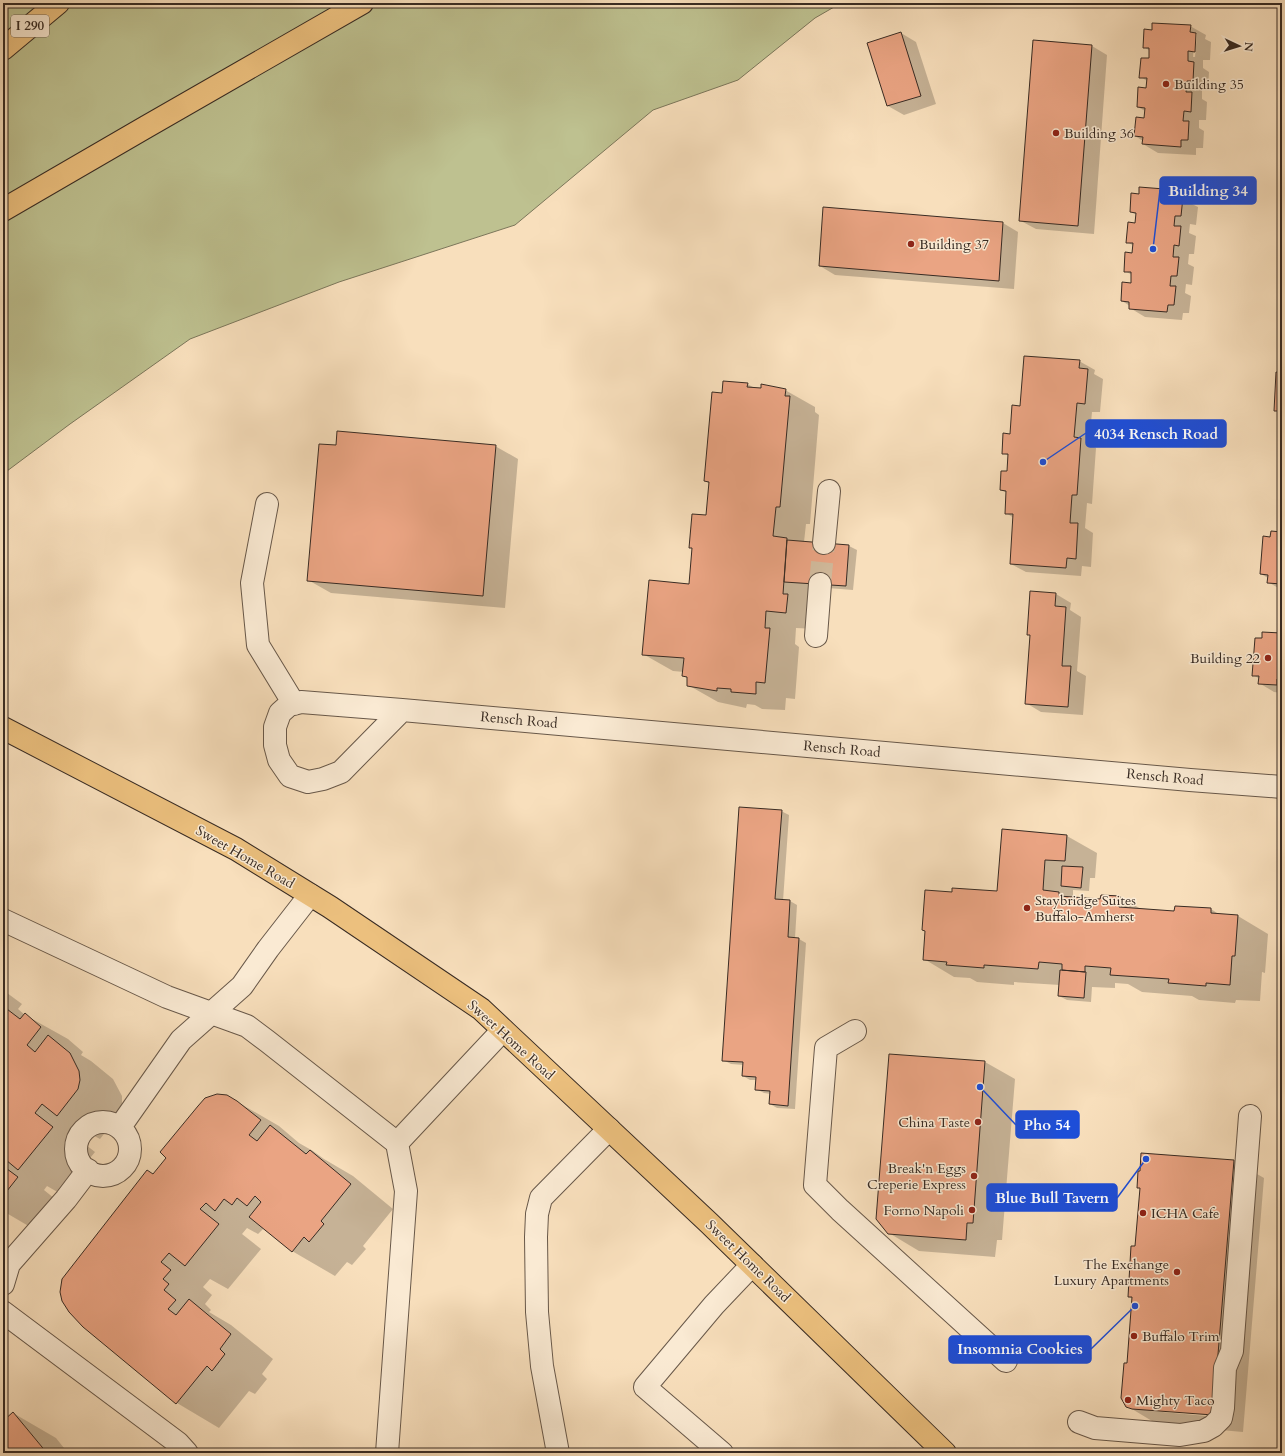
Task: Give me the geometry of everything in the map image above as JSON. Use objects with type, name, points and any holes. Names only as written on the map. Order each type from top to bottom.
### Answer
[{"type":"main road","name":"I 290","points":[[3,49],[58,3]]},
{"type":"main road","points":[[3,210],[139,130],[362,3]]},
{"type":"main road","name":"Sweet Home Road","points":[[3,728],[236,849],[310,895],[481,1009],[752,1265],[936,1450]]},
{"type":"street","points":[[824,543],[829,490]]},
{"type":"street","points":[[267,504],[252,583],[258,646],[294,704],[289,705],[280,713],[275,727],[275,744],[279,760],[290,776],[308,782],[323,779],[341,772],[402,710]]},
{"type":"street","points":[[816,636],[820,584]]},
{"type":"street","name":"Rensch Road","points":[[294,704],[301,702],[402,710],[1282,787]]},
{"type":"street","points":[[120,1127],[181,1040],[242,986],[268,949],[310,895]]},
{"type":"street","points":[[3,920],[167,997],[247,1026],[397,1143],[406,1191],[386,1453]]},
{"type":"street","points":[[397,1143],[503,1030]]},
{"type":"street","points":[[855,1031],[826,1048],[815,1185],[846,1216],[1006,1361]]},
{"type":"street","points":[[1079,1422],[1095,1428],[1180,1435],[1204,1431],[1213,1426],[1220,1418],[1223,1408],[1225,1368],[1232,1351],[1250,1116]]},
{"type":"street","points":[[99,1121],[110,1122],[120,1127],[130,1142],[128,1160],[123,1167],[114,1174],[102,1176],[91,1173],[82,1166],[76,1155],[76,1143],[81,1132],[89,1125],[99,1121]]},
{"type":"street","points":[[558,1453],[542,1366],[537,1312],[537,1214],[541,1198],[609,1129]]},
{"type":"street","points":[[3,1284],[9,1264],[66,1200],[88,1170]]},
{"type":"street","points":[[722,1453],[645,1387],[714,1305],[752,1265]]},
{"type":"street","points":[[3,1312],[178,1443],[187,1453]]},
{"type":"green space","points":[[3,3],[841,3],[815,18],[738,80],[653,110],[515,225],[339,282],[190,339],[70,424],[3,474]]},
{"type":"building","name":"Building 35","points":[[1152,23],[1191,25],[1190,32],[1196,33],[1195,52],[1188,51],[1188,61],[1194,62],[1193,81],[1187,81],[1186,92],[1192,92],[1191,112],[1184,111],[1183,121],[1189,121],[1188,140],[1181,140],[1181,147],[1142,144],[1143,137],[1134,136],[1136,117],[1144,118],[1145,108],[1137,107],[1138,87],[1146,88],[1147,78],[1139,78],[1141,58],[1149,58],[1149,48],[1143,48],[1144,29],[1152,30]]},
{"type":"building","points":[[901,32],[921,96],[887,106],[867,43]]},
{"type":"building","name":"Building 36","points":[[1033,40],[1092,45],[1078,226],[1019,221]]},
{"type":"building","points":[[1139,187],[1177,190],[1177,197],[1183,197],[1181,216],[1175,216],[1174,226],[1181,226],[1179,246],[1174,245],[1173,257],[1179,257],[1177,276],[1171,276],[1170,286],[1176,286],[1174,305],[1168,305],[1167,312],[1129,309],[1129,302],[1121,301],[1122,282],[1131,283],[1131,272],[1124,272],[1125,252],[1132,253],[1133,243],[1126,243],[1128,222],[1135,223],[1136,213],[1130,212],[1131,193],[1139,194]]},
{"type":"building","name":"Building 37","points":[[823,207],[1003,222],[999,281],[819,266]]},
{"type":"building","points":[[1024,356],[1080,360],[1079,368],[1088,369],[1085,404],[1077,403],[1074,437],[1081,438],[1077,495],[1072,495],[1070,523],[1078,523],[1076,559],[1067,558],[1066,568],[1010,564],[1013,514],[1005,514],[1006,491],[1000,490],[1001,471],[1007,471],[1008,454],[1002,454],[1003,433],[1010,434],[1012,405],[1020,406]]},
{"type":"building","points":[[1276,372],[1282,373],[1282,419],[1280,419],[1280,411],[1274,411]]},
{"type":"building","points":[[723,381],[748,383],[747,387],[761,388],[761,384],[786,389],[785,396],[790,396],[780,507],[776,507],[773,536],[787,538],[783,594],[788,594],[786,613],[766,611],[765,628],[770,628],[765,683],[756,682],[756,694],[731,692],[731,689],[717,688],[717,691],[687,686],[687,677],[682,676],[684,658],[642,655],[649,580],[689,584],[692,548],[689,548],[692,514],[706,515],[709,482],[704,481],[712,392],[722,393]]},
{"type":"building","points":[[337,431],[496,445],[483,596],[307,581],[319,444],[336,445]]},
{"type":"building","points":[[1271,531],[1282,532],[1282,584],[1267,583],[1268,575],[1260,574],[1263,536],[1270,537]]},
{"type":"building","points":[[787,540],[849,545],[846,586],[784,582]]},
{"type":"building","points":[[1030,591],[1056,593],[1055,606],[1066,607],[1062,666],[1071,666],[1068,707],[1025,704],[1030,635],[1027,635]]},
{"type":"building","name":"Building 22","points":[[1262,632],[1281,633],[1282,679],[1277,679],[1277,685],[1258,684],[1259,676],[1252,676],[1255,638],[1262,638]]},
{"type":"building","points":[[739,807],[782,810],[775,899],[790,900],[788,937],[799,938],[788,1106],[769,1104],[770,1091],[755,1090],[756,1077],[742,1076],[743,1062],[722,1061]]},
{"type":"building","name":"Staybridge Suites Buffalo-Amherst","points":[[1002,829],[1067,835],[1065,861],[1045,860],[1043,890],[1059,892],[1059,896],[1100,899],[1101,895],[1120,896],[1119,907],[1174,911],[1175,906],[1211,908],[1211,913],[1238,915],[1235,956],[1232,956],[1230,985],[1206,983],[1206,986],[1168,983],[1169,979],[1110,975],[1111,968],[1085,966],[1085,972],[1062,970],[1062,964],[1039,962],[1038,969],[984,965],[984,968],[946,965],[947,962],[923,960],[925,931],[922,930],[925,890],[952,892],[952,888],[997,891]]},
{"type":"building","points":[[1062,866],[1083,867],[1081,888],[1061,886]]},
{"type":"building","points":[[1060,970],[1086,972],[1084,998],[1058,996]]},
{"type":"building","points":[[3,1006],[20,1019],[25,1013],[41,1027],[27,1045],[35,1052],[48,1035],[70,1053],[79,1071],[80,1080],[78,1089],[57,1116],[42,1104],[35,1113],[53,1127],[18,1170],[6,1160],[3,1164]]},
{"type":"building","points":[[889,1054],[985,1061],[973,1223],[967,1223],[966,1240],[888,1234],[876,1219]]},
{"type":"building","points":[[217,1094],[227,1095],[261,1120],[249,1135],[257,1141],[270,1125],[306,1154],[310,1150],[351,1184],[321,1221],[324,1224],[309,1242],[304,1237],[292,1252],[249,1217],[261,1202],[255,1196],[247,1206],[237,1198],[232,1205],[224,1199],[215,1211],[206,1203],[200,1209],[219,1224],[185,1266],[169,1253],[161,1262],[171,1270],[163,1279],[169,1284],[164,1290],[176,1300],[168,1309],[176,1315],[189,1299],[231,1334],[220,1349],[225,1354],[212,1371],[207,1366],[176,1404],[83,1327],[69,1312],[62,1301],[60,1292],[62,1279],[147,1170],[153,1174],[166,1158],[160,1152],[205,1098]]},
{"type":"building","name":"The Exchange Luxury Apartments","points":[[1141,1153],[1234,1160],[1213,1415],[1132,1409],[1126,1407],[1121,1398],[1124,1363],[1127,1363],[1132,1297],[1128,1297],[1131,1246],[1135,1246],[1140,1188],[1137,1188],[1138,1171],[1140,1171]]},
{"type":"building","points":[[3,1166],[18,1177],[3,1196]]},
{"type":"building","points":[[13,1412],[47,1453],[3,1453],[3,1421]]},
{"type":"tunnel","points":[[820,584],[824,543]]},
{"type":"place","name":"Building 35","points":[[1166,84]]},
{"type":"place","name":"Building 36","points":[[1056,133]]},
{"type":"place","name":"Building 37","points":[[911,244]]},
{"type":"place","name":"Building 34","points":[[1153,249]]},
{"type":"place","name":"4034 Rensch Road","points":[[1043,462]]},
{"type":"place","name":"Building 22","points":[[1268,658]]},
{"type":"place","name":"Staybridge Suites Buffalo-Amherst","points":[[1027,908]]},
{"type":"place","name":"Pho 54","points":[[980,1087]]},
{"type":"place","name":"China Taste","points":[[978,1122]]},
{"type":"place","name":"Blue Bull Tavern","points":[[1146,1159]]},
{"type":"place","name":"Break'n Eggs Creperie Express","points":[[974,1176]]},
{"type":"place","name":"Forno Napoli","points":[[972,1210]]},
{"type":"place","name":"ICHA Cafe","points":[[1143,1213]]},
{"type":"place","name":"The Exchange Luxury Apartments","points":[[1177,1272]]},
{"type":"place","name":"Insomnia Cookies","points":[[1135,1306]]},
{"type":"place","name":"Buffalo Trim","points":[[1134,1336]]},
{"type":"place","name":"Mighty Taco","points":[[1128,1400]]}]
